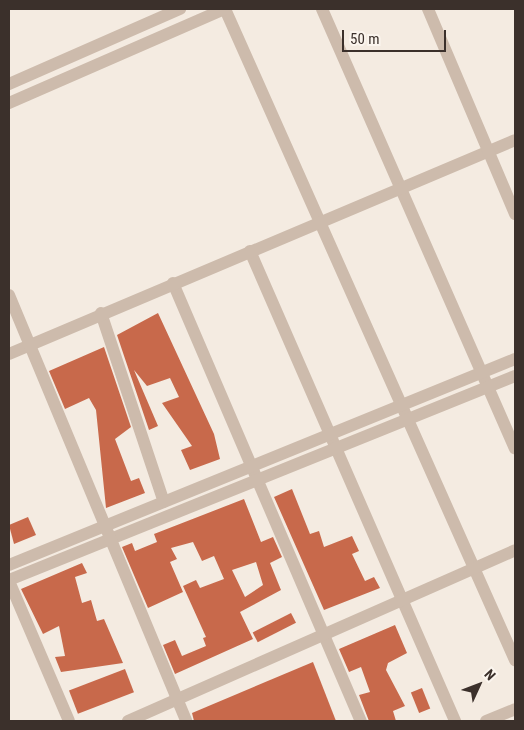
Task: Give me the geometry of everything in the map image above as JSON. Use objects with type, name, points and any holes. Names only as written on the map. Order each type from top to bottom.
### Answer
[{"type":"street","points":[[9,84],[180,9]]},
{"type":"street","points":[[9,103],[224,9],[515,660]]},
{"type":"street","points":[[322,9],[515,449]]},
{"type":"street","points":[[428,9],[515,214]]},
{"type":"street","points":[[9,354],[101,313],[515,140]]},
{"type":"street","points":[[250,251],[455,721]]},
{"type":"street","points":[[173,283],[361,721]]},
{"type":"street","points":[[9,295],[186,721]]},
{"type":"street","points":[[101,313],[164,502]]},
{"type":"street","points":[[9,565],[515,359]]},
{"type":"street","points":[[70,721],[9,580],[515,376]]},
{"type":"street","points":[[128,721],[515,550]]},
{"type":"street","points":[[486,721],[515,709]]},
{"type":"building","points":[[158,313],[214,434],[220,459],[190,470],[181,450],[192,446],[162,403],[179,397],[170,378],[147,386],[134,370],[158,426],[149,430],[117,335]]},
{"type":"building","points":[[104,347],[131,427],[115,439],[131,481],[139,478],[145,493],[106,508],[96,410],[89,398],[65,409],[49,371]]},
{"type":"building","points":[[292,489],[310,534],[319,531],[324,547],[352,536],[359,551],[352,554],[365,581],[374,577],[380,588],[324,610],[274,497]]},
{"type":"building","points":[[244,499],[261,542],[273,537],[282,557],[270,563],[281,590],[240,612],[253,639],[175,674],[163,645],[175,640],[182,656],[206,646],[203,638],[206,637],[183,586],[196,580],[200,588],[224,579],[214,556],[202,561],[193,542],[171,548],[177,559],[170,562],[183,592],[148,608],[122,547],[132,543],[135,551],[157,542],[154,534]],"holes":[[[256,562],[263,585],[245,597],[232,570]]]},
{"type":"building","points":[[28,517],[36,535],[14,544],[9,525]]},
{"type":"building","points":[[82,563],[87,573],[75,577],[82,603],[91,600],[97,621],[104,619],[123,663],[61,672],[55,657],[65,656],[59,626],[43,634],[21,589]]},
{"type":"building","points":[[291,613],[296,623],[258,642],[253,633]]},
{"type":"building","points":[[395,625],[407,653],[388,663],[386,670],[405,706],[393,711],[396,721],[369,721],[359,695],[370,692],[361,667],[349,672],[339,649]]},
{"type":"building","points":[[313,662],[336,721],[194,721],[192,713]]},
{"type":"building","points":[[125,669],[134,692],[78,714],[69,691]]},
{"type":"building","points":[[422,688],[430,708],[419,713],[411,692]]}]
